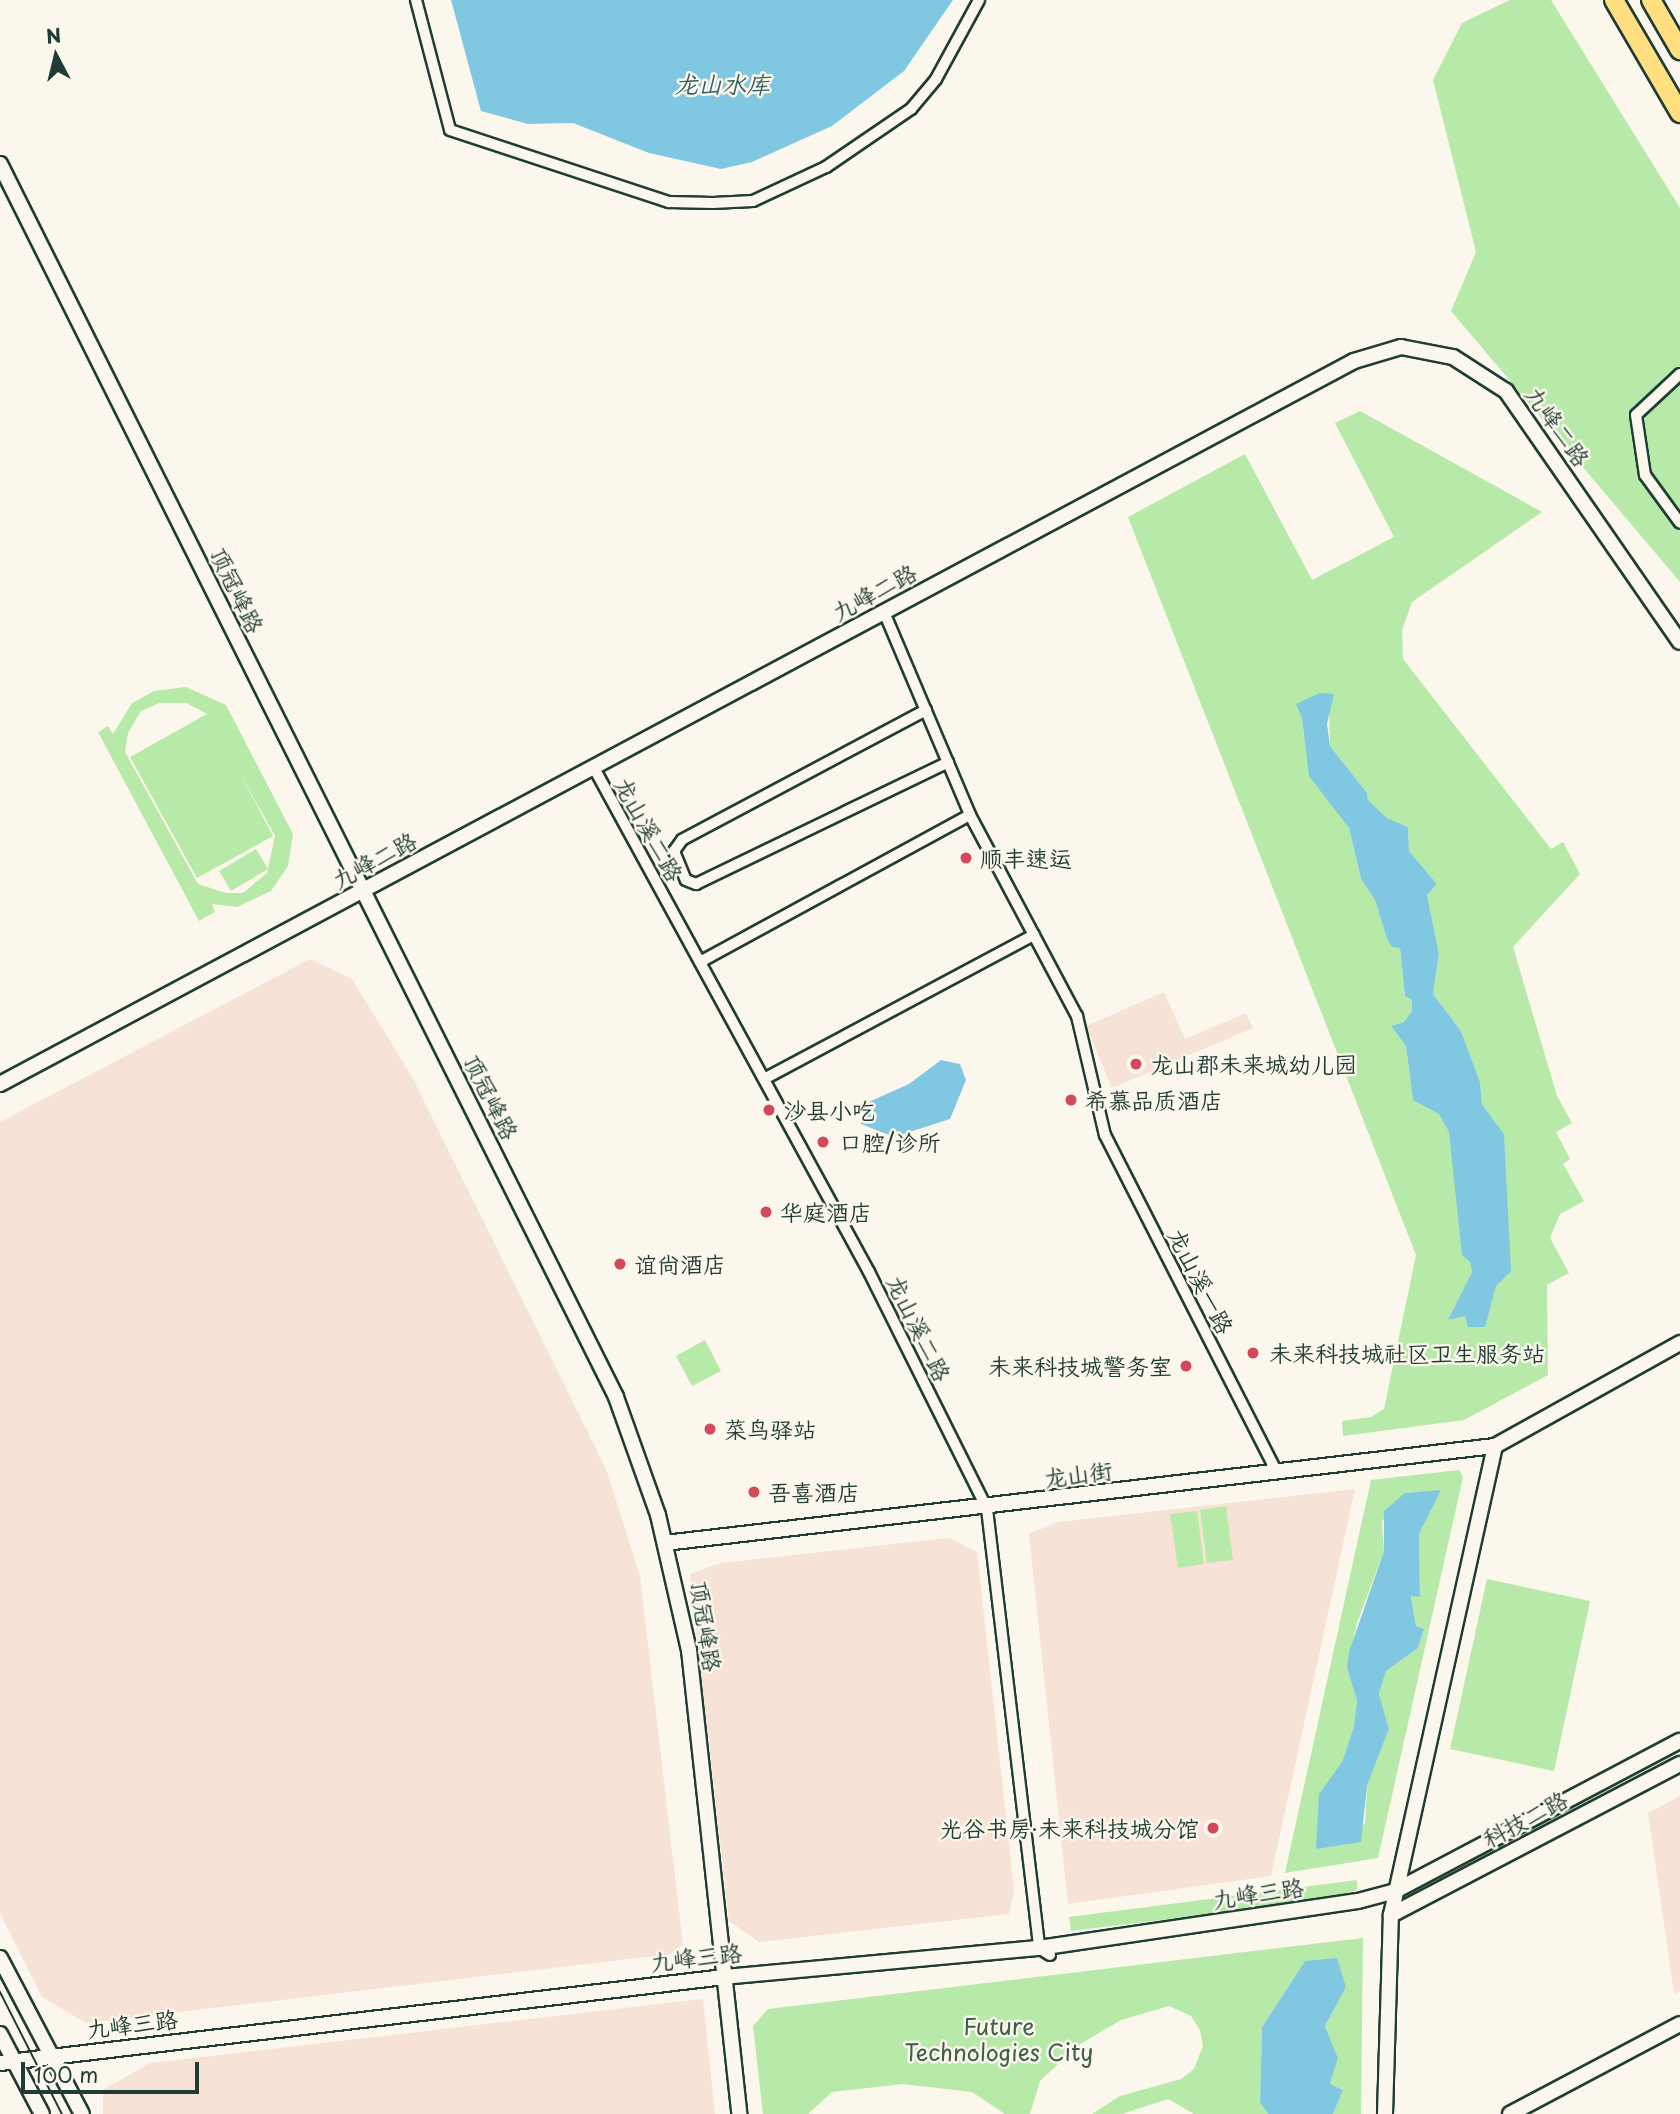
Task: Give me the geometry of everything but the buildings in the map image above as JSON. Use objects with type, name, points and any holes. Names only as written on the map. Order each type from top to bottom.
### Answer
[{"type":"highway","points":[[1614,0],[1680,113]]},
{"type":"highway","points":[[1651,0],[1680,50]]},
{"type":"street","points":[[416,0],[450,130],[669,202],[713,203],[753,201],[827,167],[911,110],[936,79],[979,0]]},
{"type":"street","name":"顶冠峰路","points":[[0,164],[616,1397],[665,1542],[689,1650],[739,2114]]},
{"type":"street","name":"九峰二路","points":[[0,1084],[1354,361],[1401,347],[1454,357],[1506,391],[1680,642]]},
{"type":"street","points":[[1680,374],[1636,415],[1645,475],[1680,523]]},
{"type":"street","name":"龙山溪一路","points":[[884,612],[970,815],[1077,1016],[1105,1135],[1277,1472]]},
{"type":"street","points":[[926,710],[682,839],[674,851],[687,880],[696,884],[948,762]]},
{"type":"street","name":"龙山溪二路","points":[[594,768],[869,1272],[987,1509],[1044,1951]]},
{"type":"street","points":[[700,961],[970,815]]},
{"type":"street","points":[[764,1079],[1034,935]]},
{"type":"street","points":[[1385,2114],[1391,1914],[1495,1446],[1680,1343]]},
{"type":"street","name":"龙山街","points":[[665,1542],[987,1509],[1495,1446]]},
{"type":"street","name":"科技二路","points":[[1395,1891],[1680,1741]]},
{"type":"street","name":"科技二路","points":[[1391,1914],[1680,1764]]},
{"type":"street","name":"九峰三路","points":[[7,2062],[724,1977],[1044,1951],[1395,1891]]},
{"type":"street","points":[[0,1958],[82,2114]]},
{"type":"street","points":[[1510,2114],[1680,2024]]},
{"type":"street","points":[[0,2034],[7,2062],[42,2114]]},
{"type":"shaded area","points":[[310,959],[352,979],[412,1077],[606,1469],[640,1576],[683,1945],[671,1954],[86,2023],[42,1997],[0,1913],[0,1122]]},
{"type":"shaded area","name":"龙山郡未来城幼儿园","points":[[1164,992],[1185,1039],[1246,1013],[1253,1028],[1112,1088],[1086,1026]]},
{"type":"shaded area","points":[[1355,1489],[1271,1876],[1068,1904],[1029,1534],[1058,1522]]},
{"type":"shaded area","points":[[949,1538],[977,1552],[1014,1890],[1009,1914],[759,1942],[729,1921],[690,1574],[720,1563]]},
{"type":"shaded area","points":[[1680,1796],[1680,1991],[1674,1994],[1648,1813]]},
{"type":"shaded area","points":[[703,1999],[715,2114],[103,2114],[103,2090],[150,2063]]},
{"type":"green space","points":[[1510,0],[1551,0],[1680,208],[1680,582],[1451,311],[1476,252],[1433,80],[1462,23]]},
{"type":"green space","points":[[1360,411],[1542,512],[1412,602],[1402,630],[1403,659],[1551,849],[1563,842],[1580,874],[1513,947],[1557,1096],[1572,1123],[1556,1132],[1570,1159],[1563,1164],[1584,1201],[1560,1214],[1550,1238],[1569,1273],[1547,1285],[1548,1375],[1464,1420],[1343,1436],[1342,1421],[1371,1417],[1384,1409],[1416,1255],[1128,517],[1245,454],[1312,580],[1394,537],[1335,423]],"holes":[[[1329,710],[1330,746],[1367,793],[1368,800],[1387,818],[1408,827],[1409,851],[1437,884],[1427,895],[1439,954],[1433,994],[1461,1031],[1480,1082],[1482,1104],[1504,1134],[1465,1315],[1449,1320],[1472,1272],[1449,1132],[1440,1114],[1413,1099],[1406,1046],[1391,1026],[1404,1022],[1412,1011],[1412,1000],[1405,996],[1400,947],[1387,939],[1375,900],[1361,879],[1349,828],[1334,806],[1304,736],[1302,718]]]},
{"type":"green space","points":[[186,687],[226,705],[293,834],[288,866],[271,891],[237,907],[212,904],[215,912],[199,921],[98,732],[108,726],[113,734],[132,703],[154,691]],"holes":[[[159,703],[186,703],[207,714],[130,757],[197,878],[273,836],[239,772],[275,836],[267,873],[243,893],[226,893],[198,884],[125,752],[128,733],[141,711]]]},
{"type":"green space","points":[[256,849],[268,869],[231,891],[219,871]]},
{"type":"green space","points":[[705,1340],[721,1371],[692,1386],[676,1356]]},
{"type":"green space","points":[[1459,1470],[1463,1477],[1378,1858],[1285,1873],[1371,1480]],"holes":[[[1440,1491],[1419,1534],[1420,1597],[1411,1595],[1416,1626],[1424,1629],[1418,1648],[1386,1671],[1379,1694],[1389,1729],[1367,1786],[1365,1824],[1317,1849],[1320,1794],[1342,1762],[1354,1726],[1357,1701],[1347,1668],[1357,1623],[1384,1551],[1382,1521],[1405,1493]]]},
{"type":"green space","points":[[1226,1506],[1233,1560],[1207,1563],[1200,1510]]},
{"type":"green space","points":[[1197,1511],[1204,1564],[1178,1568],[1170,1514]]},
{"type":"green space","points":[[1487,1579],[1590,1601],[1554,1771],[1450,1749]]},
{"type":"green space","points":[[1357,1880],[1357,1890],[1317,1901],[1071,1931],[1069,1917]]},
{"type":"green space","name":"Future Technologies City","points":[[1363,1938],[1361,2114],[1333,2114],[1343,2090],[1330,2084],[1338,2058],[1325,2026],[1346,1987],[1305,1961],[1262,2027],[1260,2101],[1268,2114],[1194,2114],[1168,2099],[1122,2114],[1092,2114],[1120,2096],[1181,2079],[1194,2069],[1203,2046],[1200,2030],[1191,2016],[1169,2006],[1121,2020],[1077,2046],[1040,2081],[1030,2114],[1005,2114],[972,2092],[903,2084],[832,2092],[808,2114],[763,2114],[753,2026],[768,2009]]},
{"type":"water","name":"龙山水库","points":[[451,0],[953,0],[904,71],[832,126],[752,162],[721,169],[649,153],[573,123],[528,124],[481,111]]},
{"type":"water","points":[[1320,693],[1334,694],[1327,724],[1330,746],[1367,793],[1368,800],[1387,818],[1408,827],[1409,851],[1437,884],[1427,895],[1439,954],[1433,994],[1461,1031],[1480,1082],[1482,1104],[1504,1134],[1511,1271],[1496,1286],[1485,1327],[1468,1327],[1465,1316],[1448,1320],[1472,1272],[1470,1262],[1462,1255],[1449,1132],[1439,1114],[1413,1100],[1406,1046],[1391,1026],[1404,1022],[1412,1011],[1412,1000],[1405,996],[1400,948],[1392,947],[1387,939],[1375,900],[1361,879],[1349,828],[1309,776],[1302,718],[1296,704]]},
{"type":"water","points":[[941,1060],[960,1064],[966,1080],[950,1119],[894,1137],[861,1124],[862,1105],[909,1084]]},
{"type":"water","points":[[1441,1490],[1419,1534],[1420,1597],[1411,1596],[1416,1626],[1424,1629],[1418,1648],[1386,1671],[1379,1694],[1389,1729],[1367,1786],[1361,1842],[1316,1849],[1319,1794],[1342,1762],[1354,1726],[1357,1701],[1347,1668],[1349,1652],[1384,1551],[1384,1511],[1405,1493]]},
{"type":"water","points":[[1337,1958],[1346,1987],[1325,2026],[1338,2058],[1330,2084],[1343,2090],[1333,2114],[1268,2114],[1260,2102],[1262,2027],[1305,1961]]},
{"type":"tram line","points":[[0,1992],[62,2114]]},
{"type":"place","name":"顺丰速运","points":[[966,858]]},
{"type":"place","name":"龙山郡未来城幼儿园","points":[[1136,1064]]},
{"type":"place","name":"希慕品质酒店","points":[[1071,1100]]},
{"type":"place","name":"沙县小吃","points":[[769,1110]]},
{"type":"place","name":"口腔/诊所","points":[[823,1142]]},
{"type":"place","name":"华庭酒店","points":[[766,1212]]},
{"type":"place","name":"谊尚酒店","points":[[620,1264]]},
{"type":"place","name":"未来科技城社区卫生服务站","points":[[1253,1353]]},
{"type":"place","name":"未来科技城警务室","points":[[1186,1366]]},
{"type":"place","name":"菜鸟驿站","points":[[710,1429]]},
{"type":"place","name":"吾喜酒店","points":[[754,1492]]},
{"type":"place","name":"光谷书房·未来科技城分馆","points":[[1213,1828]]}]
